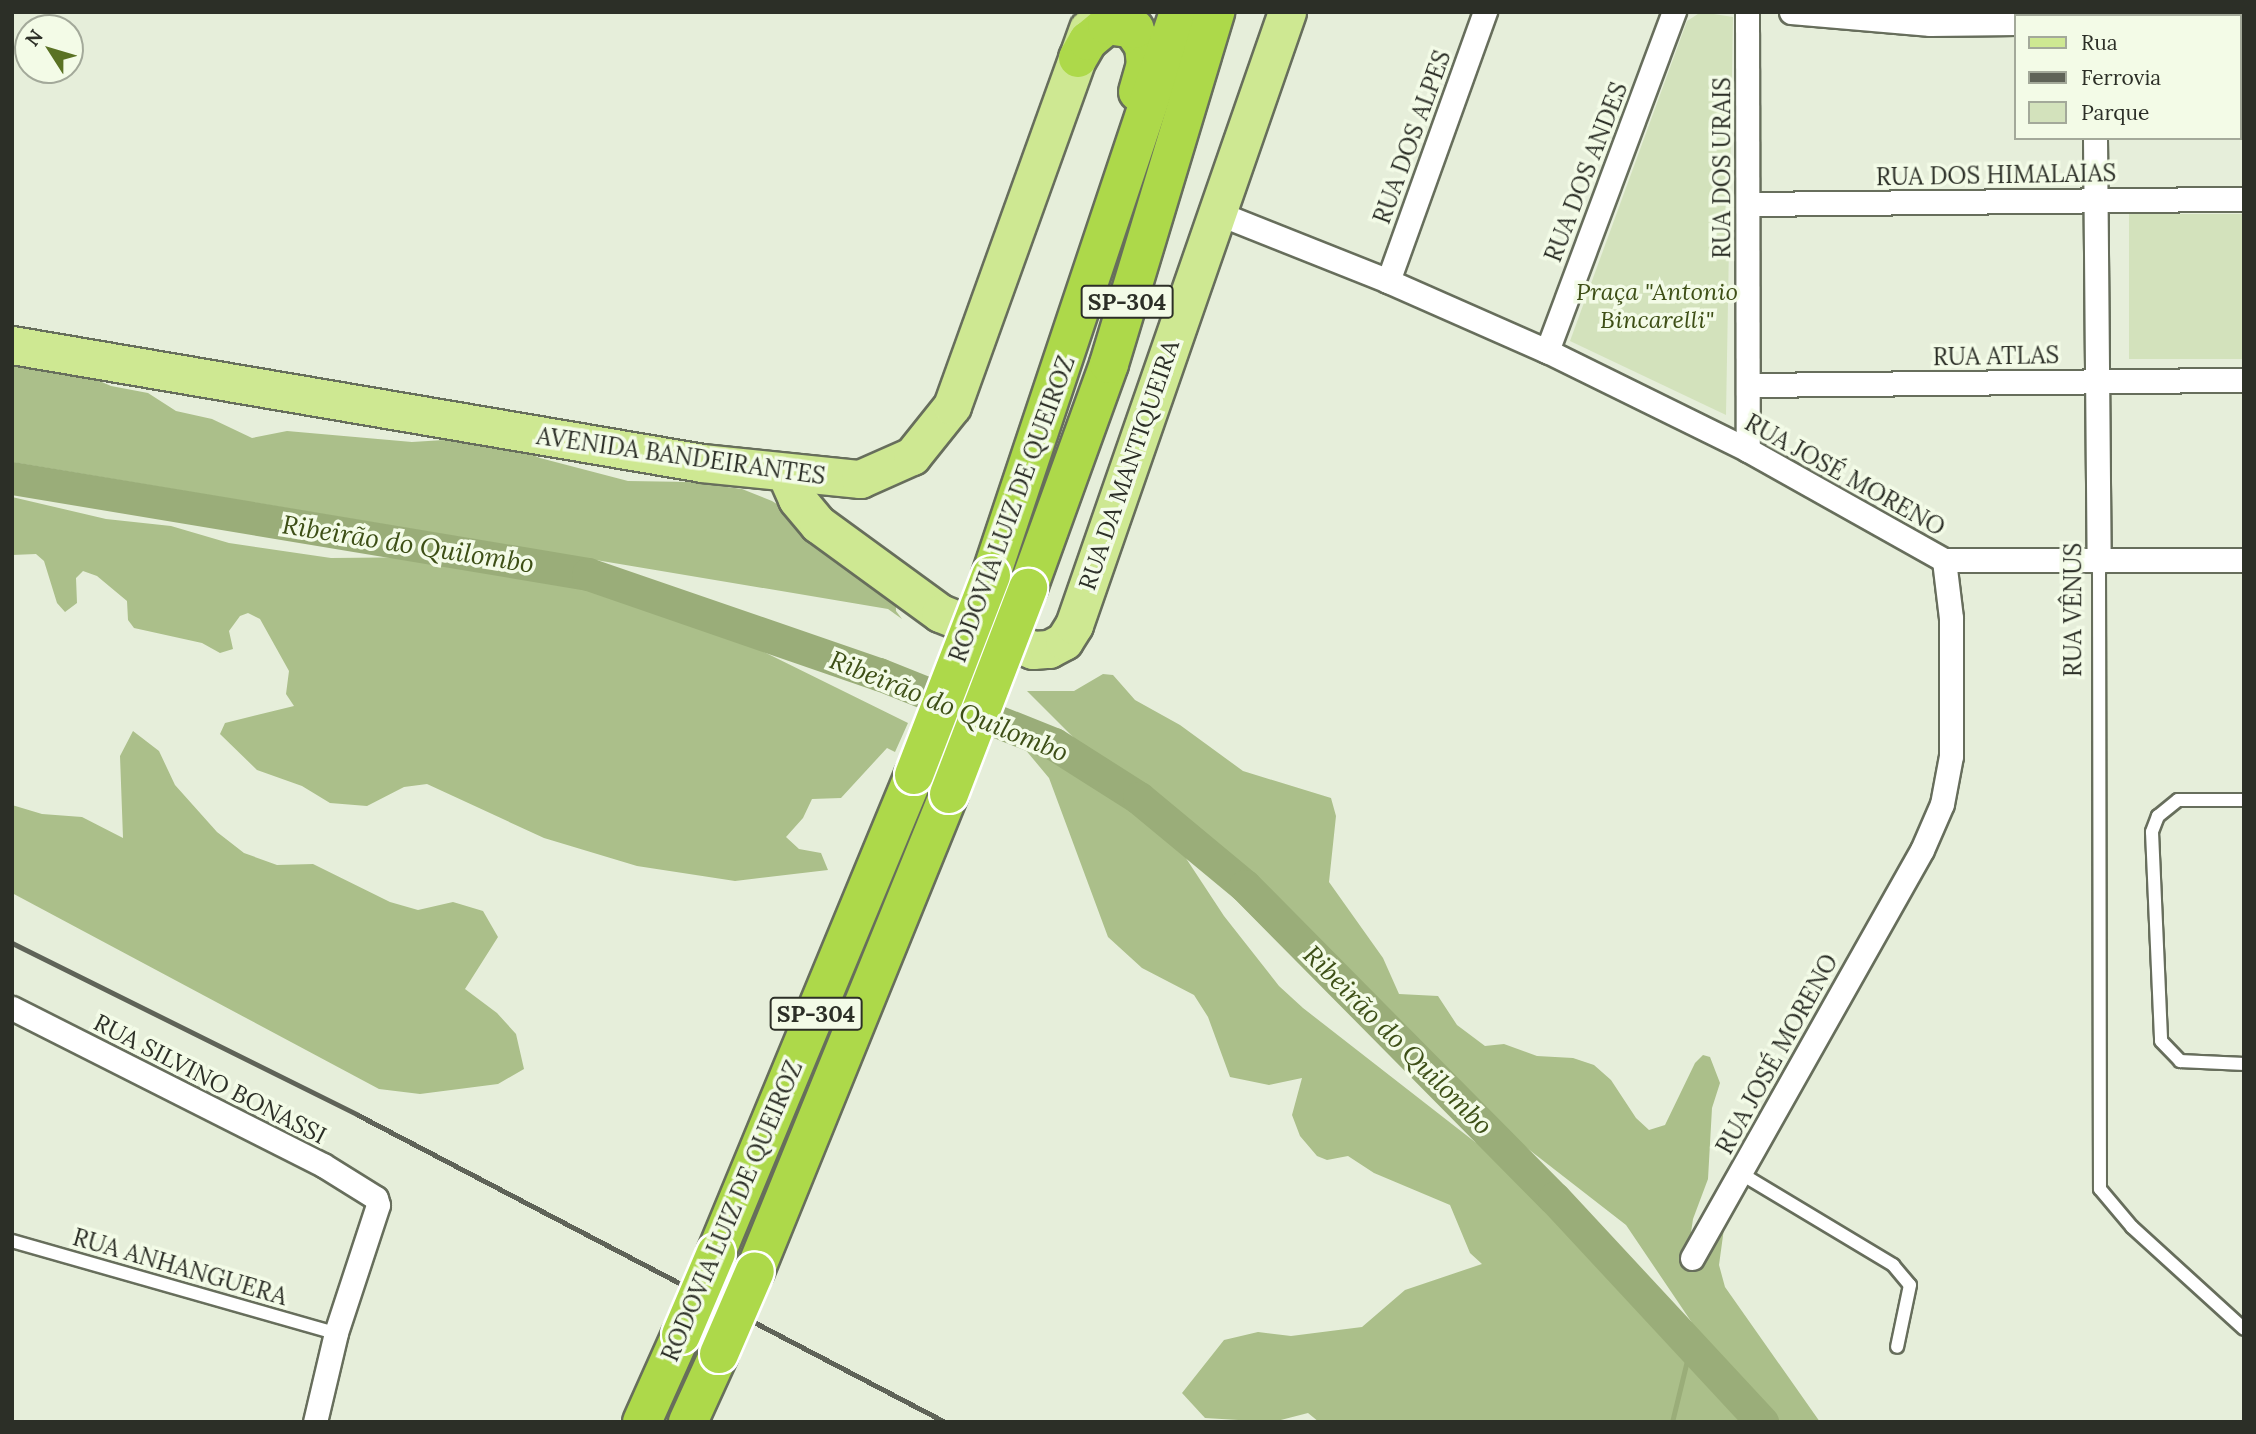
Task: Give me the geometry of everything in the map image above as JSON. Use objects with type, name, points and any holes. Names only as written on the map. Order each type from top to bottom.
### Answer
[{"type":"highway","name":"RODOVIA LUIZ DE QUEIROZ","points":[[642,1422],[716,1253],[914,775],[991,575],[1060,376],[1179,12]]},
{"type":"highway","name":"RODOVIA LUIZ DE QUEIROZ","points":[[688,1422],[755,1271],[949,794],[1028,588],[1109,364],[1215,12]]},
{"type":"highway","points":[[1060,376],[1089,253],[1146,64],[1128,20],[1107,25],[1088,41],[1078,58]]},
{"type":"main road","name":"AVENIDA BANDEIRANTES","points":[[12,345],[702,463],[860,480],[912,456],[952,406],[1093,12]]},
{"type":"main road","name":"RUA DA MANTIQUEIRA","points":[[794,475],[805,510],[940,613],[1033,650],[1049,649],[1065,641],[1074,625],[1215,212],[1287,12]]},
{"type":"main road","points":[[702,463],[830,540],[846,542],[834,507],[844,479]]},
{"type":"street","name":"RUA DOS ALPES","points":[[1388,281],[1485,12]]},
{"type":"street","name":"RUA DOS ANDES","points":[[1547,351],[1674,12]]},
{"type":"street","name":"RUA DOS URAIS","points":[[1747,12],[1750,385],[1748,450]]},
{"type":"street","points":[[1791,12],[1930,24],[2014,23]]},
{"type":"street","name":"RUA VÊNUS","points":[[2095,140],[2099,562]]},
{"type":"street","name":"RUA DOS HIMALAIAS","points":[[1748,204],[2244,199]]},
{"type":"street","name":"RUA JOSÉ MORENO","points":[[1215,212],[1388,281],[1547,351],[1748,450],[1944,560],[1951,618],[1951,756],[1942,804],[1922,850],[1692,1258]]},
{"type":"street","name":"RUA ATLAS","points":[[1750,385],[2244,380]]},
{"type":"street","points":[[1944,560],[2244,560]]},
{"type":"street","name":"RUA SILVINO BONASSI","points":[[14,1016],[323,1165],[373,1196],[378,1205],[336,1333]]},
{"type":"street","points":[[315,1422],[336,1333]]},
{"type":"lane","name":"RUA VÊNUS","points":[[2099,562],[2103,1080],[2096,1163],[2100,1189],[2132,1227],[2244,1329]]},
{"type":"lane","points":[[2244,800],[2178,800],[2158,816],[2152,832],[2161,1041],[2180,1061],[2244,1064]]},
{"type":"lane","points":[[1740,1173],[1893,1265],[1910,1285],[1909,1306],[1897,1348]]},
{"type":"lane","name":"RUA ANHANGUERA","points":[[12,1241],[336,1333]]},
{"type":"green space","name":"Praça \"Antonio Bincarelli\"","points":[[1701,12],[1733,17],[1726,415],[1570,341],[1687,21]]},
{"type":"green space","points":[[2129,214],[2244,214],[2244,359],[2129,359]]},
{"type":"green space","points":[[54,361],[111,386],[148,393],[176,411],[212,419],[252,438],[287,431],[412,442],[492,437],[540,458],[628,481],[691,482],[742,489],[772,501],[837,542],[887,550],[895,555],[896,611],[902,619],[888,609],[12,462],[12,363]]},
{"type":"green space","points":[[12,497],[106,519],[171,526],[229,543],[331,558],[438,557],[645,583],[679,595],[752,646],[908,723],[895,752],[887,748],[841,798],[812,799],[803,818],[786,837],[799,849],[821,853],[828,870],[735,881],[637,866],[544,838],[427,784],[404,787],[367,806],[330,803],[302,786],[257,770],[220,734],[225,723],[294,706],[286,694],[289,671],[260,619],[248,613],[240,616],[229,631],[233,649],[220,653],[202,643],[134,628],[128,620],[127,601],[97,576],[83,571],[76,578],[77,603],[65,612],[57,603],[44,561],[36,554],[12,555]]},
{"type":"green space","points":[[1103,674],[1113,675],[1135,700],[1180,725],[1243,771],[1331,798],[1336,816],[1329,882],[1383,958],[1399,994],[1438,996],[1457,1025],[1485,1046],[1504,1044],[1537,1056],[1573,1058],[1594,1065],[1611,1080],[1636,1118],[1649,1130],[1665,1125],[1695,1063],[1703,1055],[1710,1057],[1720,1083],[1712,1108],[1708,1179],[1693,1219],[1689,1246],[1725,1221],[1719,1265],[1725,1287],[1820,1422],[1772,1422],[1728,1376],[1626,1225],[1334,998],[1027,691],[1074,691]]},
{"type":"green space","points":[[133,731],[159,751],[175,785],[217,832],[244,853],[277,865],[313,864],[390,902],[418,910],[453,902],[483,911],[498,937],[465,989],[497,1013],[516,1034],[524,1069],[498,1084],[420,1094],[379,1089],[12,893],[12,805],[42,814],[82,817],[123,838],[120,756]]},
{"type":"green space","points":[[1018,733],[1076,760],[1172,837],[1224,916],[1279,986],[1303,1008],[1475,1142],[1554,1192],[1751,1422],[1319,1422],[1308,1413],[1273,1422],[1205,1418],[1182,1393],[1224,1340],[1258,1332],[1291,1336],[1362,1327],[1405,1290],[1482,1264],[1470,1253],[1450,1205],[1374,1173],[1348,1156],[1327,1160],[1317,1156],[1300,1136],[1292,1115],[1302,1078],[1269,1085],[1230,1077],[1208,1017],[1194,995],[1142,968],[1108,937],[1049,778],[1019,742]]},
{"type":"waterway","name":"Ribeirão do Quilombo","points":[[12,478],[588,574],[879,674],[1054,744],[1139,798],[1245,886],[1554,1198],[1762,1422]]},
{"type":"waterway","points":[[1672,1422],[1691,1344]]},
{"type":"railway","points":[[12,943],[358,1115],[945,1422]]}]
